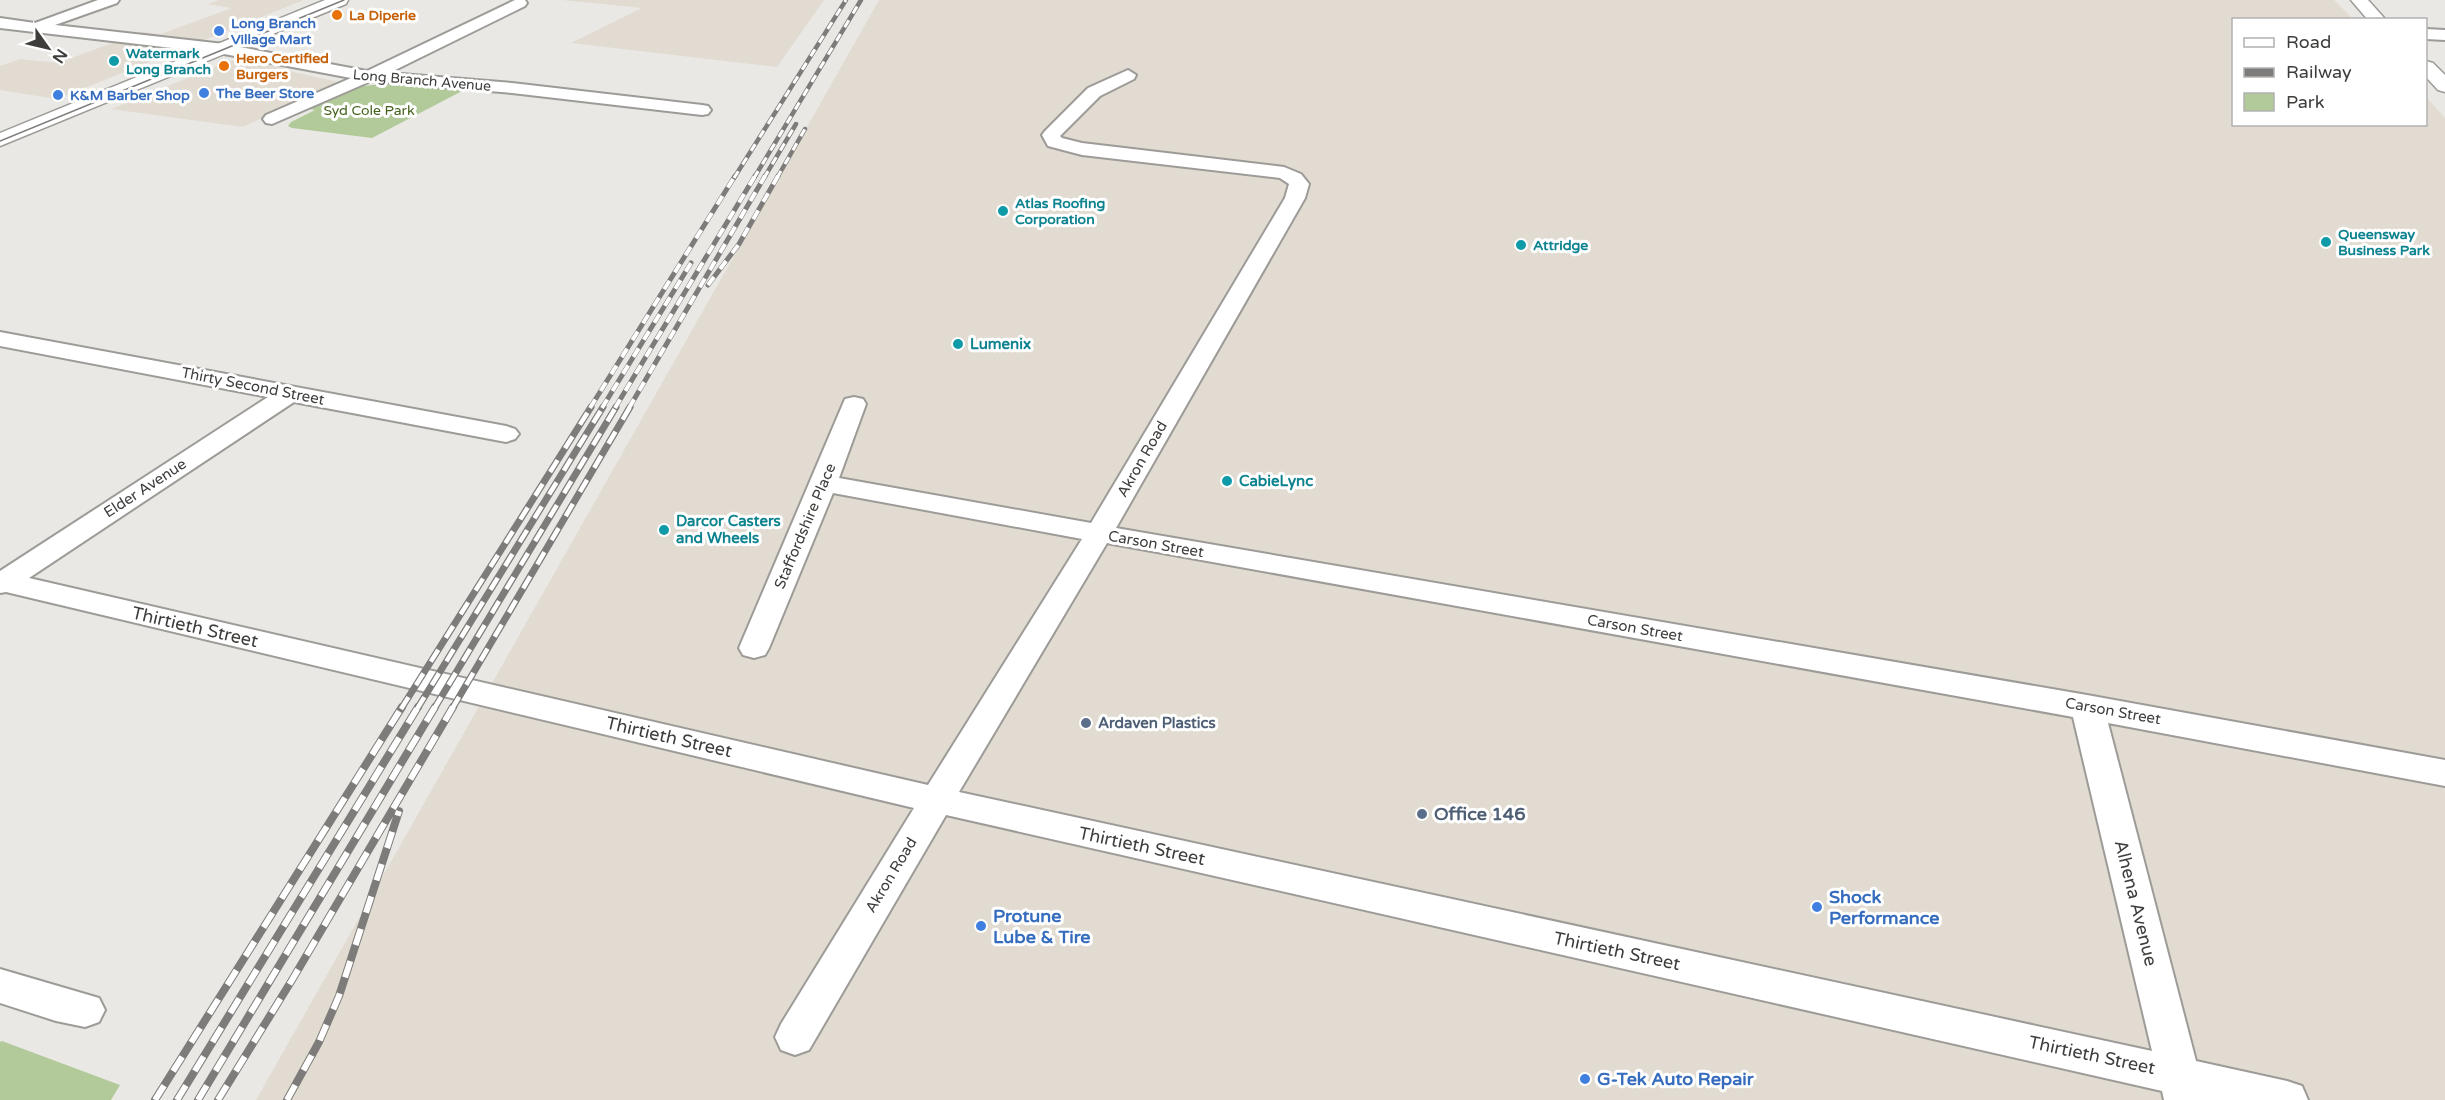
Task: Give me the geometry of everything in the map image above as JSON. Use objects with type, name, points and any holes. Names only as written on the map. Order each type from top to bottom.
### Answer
[{"type":"main road","points":[[0,140],[93,101],[132,92],[218,57],[222,49],[340,0]]},
{"type":"main road","points":[[2359,0],[2376,18]]},
{"type":"main road","points":[[2427,68],[2445,86]]},
{"type":"street","points":[[0,39],[112,0]]},
{"type":"street","points":[[272,119],[369,76],[520,3]]},
{"type":"street","name":"Long Branch Avenue","points":[[0,22],[222,49],[369,76],[512,88],[702,110]]},
{"type":"street","points":[[2427,34],[2445,35]]},
{"type":"street","name":"Akron Road","points":[[795,1036],[935,800],[1098,534],[1221,320],[1295,198],[1299,184],[1294,178],[1284,173],[1082,149],[1054,142],[1051,135],[1094,92],[1128,75]]},
{"type":"street","name":"Thirty Second Street","points":[[0,339],[506,434]]},
{"type":"street","name":"Elder Avenue","points":[[1,582],[290,393]]},
{"type":"street","name":"Staffordshire Place","points":[[754,648],[824,483],[854,404]]},
{"type":"street","name":"Carson Street","points":[[824,483],[1098,534],[2087,706],[2445,773]]},
{"type":"street","name":"Thirtieth Street","points":[[1,582],[2182,1087],[2287,1100]]},
{"type":"street","name":"Alhena Avenue","points":[[2087,706],[2182,1087]]},
{"type":"street","points":[[0,986],[56,1004],[85,1010]]},
{"type":"shaded area","points":[[219,0],[304,0],[57,99],[0,90],[0,66],[20,59],[58,63],[142,32],[161,34],[232,8],[208,4]]},
{"type":"shaded area","points":[[562,0],[824,0],[777,67],[571,43],[642,8]]},
{"type":"shaded area","points":[[879,0],[2334,0],[2352,18],[2232,18],[2232,126],[2427,126],[2427,98],[2445,118],[2445,1100],[256,1100]]},
{"type":"shaded area","points":[[239,59],[274,65],[293,72],[338,82],[243,127],[111,109],[225,63]]},
{"type":"green space","name":"Syd Cole Park","points":[[380,84],[464,90],[372,138],[288,126],[291,122],[315,110],[310,109],[357,87]]},
{"type":"green space","points":[[0,1042],[120,1085],[111,1100],[0,1100]]},
{"type":"tram line","points":[[0,141],[344,0]]},
{"type":"railway","points":[[734,178],[846,0]]},
{"type":"railway","points":[[754,178],[861,0]]},
{"type":"railway","points":[[764,178],[796,124]]},
{"type":"railway","points":[[777,178],[805,129]]},
{"type":"railway","points":[[590,408],[735,176]]},
{"type":"railway","points":[[615,408],[755,176]]},
{"type":"railway","points":[[629,408],[765,176]]},
{"type":"railway","points":[[708,285],[739,244],[778,176]]},
{"type":"railway","points":[[602,408],[691,263]]},
{"type":"railway","points":[[401,709],[591,407]]},
{"type":"railway","points":[[417,709],[603,407]]},
{"type":"railway","points":[[434,709],[616,407]]},
{"type":"railway","points":[[452,709],[630,407]]},
{"type":"railway","points":[[155,1100],[402,707]]},
{"type":"railway","points":[[177,1100],[418,707]]},
{"type":"railway","points":[[198,1100],[435,707]]},
{"type":"railway","points":[[218,1100],[292,980],[453,707]]},
{"type":"railway","points":[[287,1100],[319,1042],[339,996],[399,811]]},
{"type":"place","name":"La Diperie","points":[[337,15]]},
{"type":"place","name":"Long Branch Village Mart","points":[[219,31]]},
{"type":"place","name":"Watermark Long Branch","points":[[114,61]]},
{"type":"place","name":"Hero Certified Burgers","points":[[224,66]]},
{"type":"place","name":"The Beer Store","points":[[204,93]]},
{"type":"place","name":"K&M Barber Shop","points":[[58,95]]},
{"type":"place","name":"Atlas Roofing Corporation","points":[[1003,211]]},
{"type":"place","name":"Queensway Business Park","points":[[2326,242]]},
{"type":"place","name":"Attridge","points":[[1521,245]]},
{"type":"place","name":"Lumenix","points":[[958,344]]},
{"type":"place","name":"CabieLync","points":[[1227,481]]},
{"type":"place","name":"Darcor Casters and Wheels","points":[[664,530]]},
{"type":"place","name":"Ardaven Plastics","points":[[1086,723]]},
{"type":"place","name":"Office 146","points":[[1422,814]]},
{"type":"place","name":"Shock Performance","points":[[1817,907]]},
{"type":"place","name":"Protune Lube & Tire","points":[[981,926]]},
{"type":"place","name":"G-Tek Auto Repair","points":[[1585,1079]]}]
